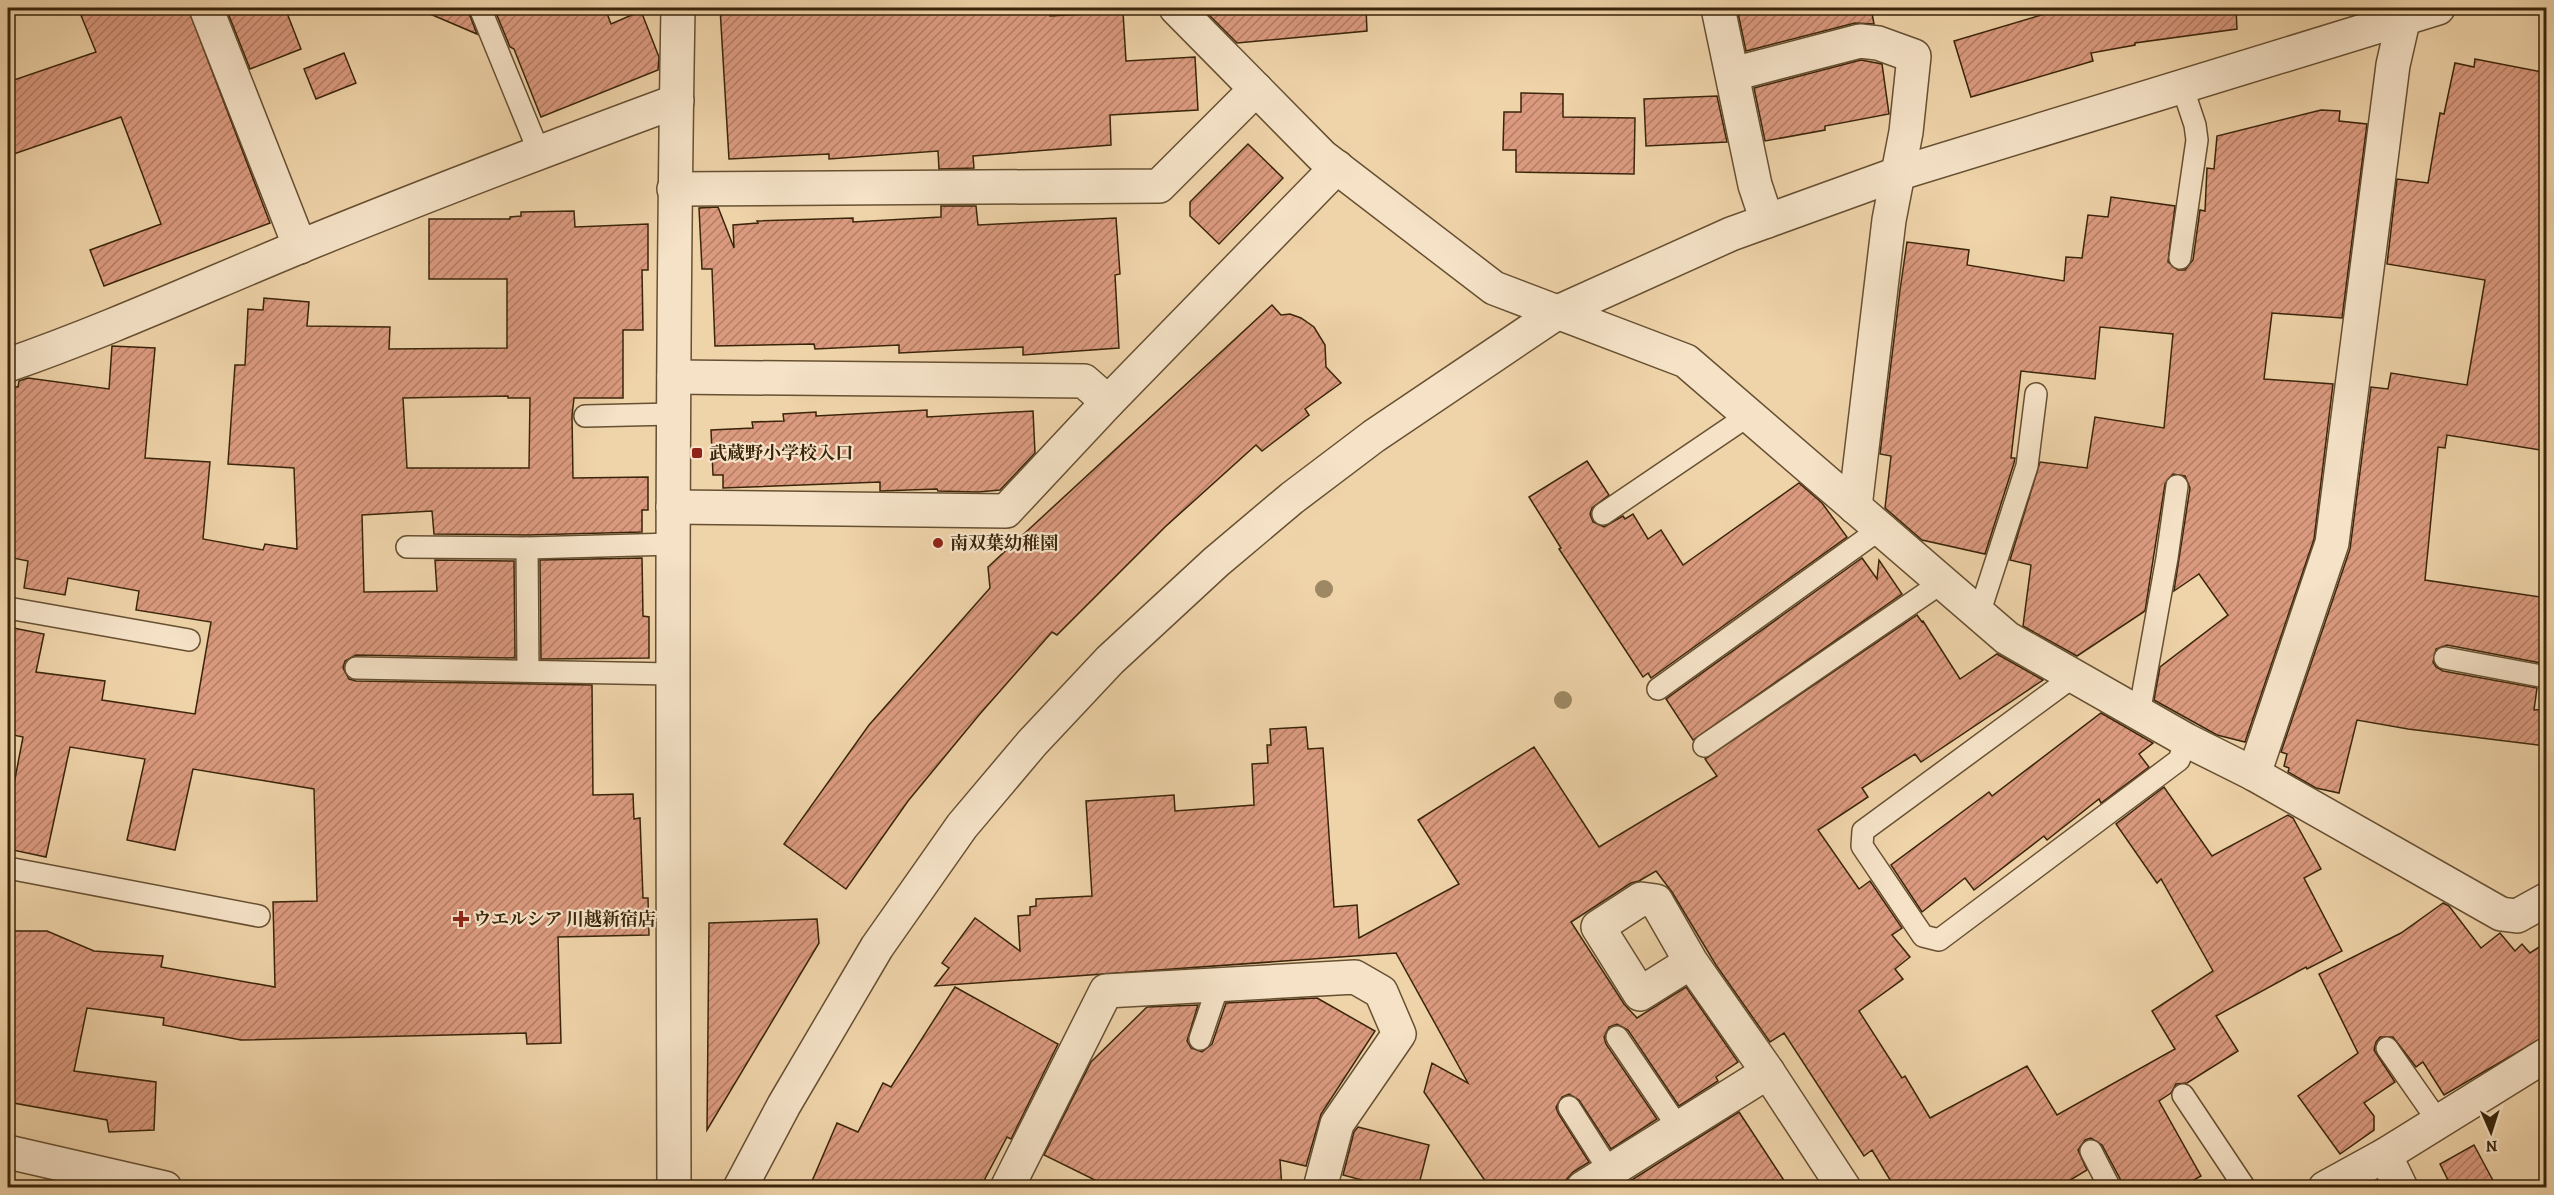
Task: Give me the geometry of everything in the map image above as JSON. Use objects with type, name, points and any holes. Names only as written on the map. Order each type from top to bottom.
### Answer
[{"type":"street","points":[[206,8],[300,247]]},
{"type":"street","points":[[674,1188],[672,674],[674,189],[678,8]]},
{"type":"street","points":[[1176,8],[1322,156],[1494,288],[1686,361],[2007,638],[2186,740],[2254,774],[2500,914],[2517,916],[2547,900]]},
{"type":"street","points":[[1718,8],[1755,185],[1767,221]]},
{"type":"street","points":[[740,1188],[783,1105],[877,947],[962,826],[1032,743],[1119,652],[1216,562],[1292,498],[1374,436],[1558,312],[1731,234],[1897,174],[2182,86],[2405,13],[2438,8]]},
{"type":"street","points":[[2254,774],[2332,543],[2393,65],[2405,13]]},
{"type":"street","points":[[1733,74],[1860,41],[1878,43],[1914,56],[1906,132],[1889,220],[1855,507]]},
{"type":"street","points":[[674,189],[1159,186],[1256,89]]},
{"type":"street","points":[[8,365],[63,346],[300,247],[539,152],[676,101]]},
{"type":"street","points":[[673,507],[1006,511],[1108,402],[1337,167]]},
{"type":"street","points":[[674,376],[1084,381],[1108,402]]},
{"type":"street","points":[[1691,962],[1768,1072],[1844,1188]]},
{"type":"street","points":[[1007,1188],[1106,991],[1355,977],[1381,992],[1400,1034],[1337,1124],[1320,1188]]},
{"type":"street","points":[[2325,1188],[2385,1155],[2438,1121],[2544,1065]]},
{"type":"street","points":[[1596,1179],[1768,1072]]},
{"type":"street","points":[[8,1152],[165,1188]]},
{"type":"street","points":[[2385,1155],[2401,1188]]},
{"type":"lane","points":[[480,8],[539,152]]},
{"type":"lane","points":[[2180,258],[2197,140],[2195,125],[2182,86]]},
{"type":"lane","points":[[1979,614],[2028,466],[2036,394]]},
{"type":"lane","points":[[585,416],[673,414]]},
{"type":"lane","points":[[1603,514],[1749,416]]},
{"type":"lane","points":[[2139,714],[2167,558],[2177,486]]},
{"type":"lane","points":[[1658,689],[1880,530]]},
{"type":"lane","points":[[407,547],[527,548],[673,544]]},
{"type":"lane","points":[[527,548],[528,670]]},
{"type":"lane","points":[[1704,746],[1941,583]]},
{"type":"lane","points":[[8,608],[189,640]]},
{"type":"lane","points":[[2445,658],[2547,676]]},
{"type":"lane","points":[[356,668],[672,674]]},
{"type":"lane","points":[[2074,676],[1863,831],[1862,846],[1923,936],[1939,940],[2180,760],[2186,740]]},
{"type":"lane","points":[[8,868],[259,916]]},
{"type":"lane","points":[[1200,1039],[1218,986]]},
{"type":"lane","points":[[1617,1037],[1678,1127]]},
{"type":"lane","points":[[2387,1048],[2438,1121]]},
{"type":"lane","points":[[2182,1095],[2245,1188]]},
{"type":"lane","points":[[1569,1107],[1596,1179]]},
{"type":"lane","points":[[2091,1151],[2110,1188]]},
{"type":"building","points":[[78,8],[188,8],[270,223],[104,286],[90,250],[161,224],[121,117],[8,156],[8,82],[96,52]]},
{"type":"building","points":[[226,8],[285,8],[301,49],[250,69]]},
{"type":"building","points":[[416,8],[467,8],[477,34]]},
{"type":"building","points":[[494,8],[605,8],[611,24],[641,11],[659,57],[658,70],[541,117],[514,49],[510,47]]},
{"type":"building","points":[[720,8],[984,8],[984,12],[1049,8],[1050,16],[1123,12],[1126,61],[1195,57],[1198,110],[1110,115],[1111,145],[973,156],[974,168],[939,169],[938,151],[829,159],[829,154],[729,159]]},
{"type":"building","points":[[1202,8],[1366,8],[1367,31],[1237,43]]},
{"type":"building","points":[[1737,8],[1871,8],[1874,24],[1855,23],[1746,51]]},
{"type":"building","points":[[2065,8],[2236,8],[2237,29],[2135,43],[2135,45],[2091,53],[2093,61],[1971,97],[1954,41]]},
{"type":"building","points":[[344,53],[356,83],[316,99],[304,69]]},
{"type":"building","points":[[2475,59],[2547,73],[2547,451],[2447,435],[2445,448],[2438,447],[2425,580],[2547,598],[2547,628],[2541,663],[2447,645],[2436,649],[2433,662],[2443,671],[2537,688],[2534,710],[2547,709],[2547,746],[2408,729],[2357,720],[2339,793],[2316,788],[2288,772],[2289,768],[2284,766],[2287,754],[2281,752],[2350,549],[2371,387],[2388,389],[2391,373],[2467,385],[2485,280],[2387,264],[2397,179],[2428,183],[2440,113],[2444,114],[2455,63],[2474,67]]},
{"type":"building","points":[[1861,60],[1882,64],[1889,114],[1825,126],[1825,130],[1765,141],[1754,88]]},
{"type":"building","points":[[1521,93],[1563,94],[1563,117],[1635,118],[1634,174],[1516,172],[1516,150],[1503,150],[1504,112],[1521,112]]},
{"type":"building","points":[[1717,96],[1727,142],[1646,146],[1644,99]]},
{"type":"building","points":[[2321,110],[2340,111],[2339,121],[2367,124],[2342,318],[2272,313],[2264,379],[2333,384],[2314,539],[2245,742],[2217,735],[2154,700],[2160,667],[2228,615],[2199,574],[2174,591],[2190,488],[2185,476],[2173,474],[2165,484],[2145,611],[2077,656],[2023,626],[2031,565],[2010,560],[2040,462],[2087,468],[2095,417],[2164,428],[2173,334],[2100,327],[2095,379],[2021,371],[2011,458],[2015,458],[1985,554],[1922,540],[1885,508],[1891,456],[1880,454],[1907,242],[1969,250],[1967,265],[2064,281],[2066,257],[2082,258],[2088,215],[2108,217],[2111,197],[2175,206],[2168,262],[2178,270],[2185,270],[2193,260],[2200,210],[2205,211],[2207,168],[2214,169],[2217,136]]},
{"type":"building","points":[[1248,144],[1283,178],[1219,244],[1190,216],[1190,202]]},
{"type":"building","points":[[941,206],[976,206],[978,225],[1116,218],[1120,274],[1115,275],[1119,348],[1023,355],[1023,347],[899,353],[899,345],[815,349],[814,344],[715,346],[712,269],[702,269],[699,208],[718,207],[734,248],[733,225],[758,223],[757,221],[853,218],[853,222],[941,217]]},
{"type":"building","points":[[574,211],[575,227],[648,224],[648,270],[642,270],[643,330],[623,330],[623,398],[574,398],[572,416],[573,478],[648,477],[648,510],[642,510],[642,532],[527,535],[434,534],[432,511],[362,515],[364,592],[437,591],[435,560],[514,561],[515,658],[356,655],[345,661],[343,668],[349,679],[356,681],[592,685],[593,795],[633,794],[634,819],[640,818],[643,898],[648,898],[649,935],[558,937],[561,1043],[527,1044],[526,1033],[241,1040],[163,1025],[164,1018],[87,1008],[74,1071],[156,1082],[154,1130],[109,1132],[107,1120],[8,1102],[8,931],[47,931],[94,951],[163,956],[161,967],[275,987],[273,902],[317,901],[314,789],[193,769],[175,850],[127,840],[145,759],[70,747],[46,857],[8,849],[8,815],[23,737],[8,734],[8,627],[44,634],[36,672],[105,681],[102,700],[195,714],[211,622],[136,610],[139,591],[68,578],[65,595],[24,588],[28,561],[8,557],[8,386],[18,387],[19,381],[28,378],[109,389],[112,346],[155,348],[145,458],[210,462],[203,539],[263,550],[265,544],[297,549],[294,468],[228,464],[235,365],[245,365],[248,309],[263,310],[264,298],[309,302],[307,326],[390,327],[389,349],[507,348],[507,279],[429,279],[429,219],[510,219],[510,217],[521,216],[521,212]],"holes":[[[508,396],[508,398],[530,398],[529,468],[407,468],[403,398]]]},
{"type":"building","points":[[1272,305],[1281,315],[1290,314],[1301,318],[1314,327],[1325,345],[1326,367],[1341,383],[1305,409],[1309,415],[1262,451],[1256,445],[1165,527],[1057,635],[1052,632],[908,801],[846,889],[784,844],[869,725],[990,588],[988,567]]},
{"type":"building","points":[[927,410],[927,417],[1033,411],[1035,453],[1000,490],[978,492],[938,491],[937,489],[880,491],[880,482],[723,488],[723,475],[713,475],[711,430],[753,428],[752,422],[784,421],[783,414],[816,412],[816,416]]},
{"type":"building","points":[[1587,461],[1609,495],[1592,508],[1590,514],[1593,522],[1604,527],[1623,516],[1625,519],[1633,514],[1648,539],[1661,530],[1683,565],[1799,483],[1822,503],[1847,537],[1651,678],[1648,673],[1643,677],[1559,549],[1561,548],[1529,497]]},
{"type":"building","points":[[642,558],[643,616],[649,617],[649,658],[541,659],[540,560]]},
{"type":"building","points":[[1862,558],[1877,579],[1879,560],[1902,594],[1693,740],[1666,699]]},
{"type":"building","points":[[1917,615],[1960,679],[1997,654],[2043,680],[1921,762],[1915,754],[1862,788],[1868,797],[1818,830],[1859,889],[1870,881],[1902,928],[1892,935],[1910,957],[1895,969],[1903,979],[1859,1011],[1902,1078],[1905,1076],[1930,1118],[2027,1066],[2057,1115],[2175,1049],[2152,1011],[2213,971],[2161,879],[2157,883],[2116,824],[2164,787],[2212,856],[2288,815],[2293,818],[2321,869],[2304,878],[2342,951],[2307,969],[2306,967],[2216,1016],[2238,1051],[2187,1083],[2176,1084],[2171,1093],[2159,1101],[2201,1176],[2180,1188],[2125,1188],[2102,1145],[2091,1138],[2085,1140],[2078,1150],[2087,1170],[2057,1188],[1895,1188],[1872,1150],[1864,1156],[1784,1033],[1770,1042],[1716,965],[1672,892],[1656,871],[1631,883],[1571,922],[1624,1004],[1637,1018],[1686,987],[1738,1062],[1716,1077],[1718,1081],[1679,1106],[1628,1030],[1617,1024],[1609,1027],[1604,1037],[1606,1044],[1657,1119],[1611,1149],[1579,1100],[1569,1094],[1562,1097],[1556,1107],[1558,1113],[1589,1162],[1573,1172],[1564,1188],[1490,1188],[1424,1092],[1432,1063],[1468,1083],[1396,953],[935,986],[949,968],[942,963],[975,918],[1020,951],[1018,916],[1030,915],[1030,907],[1036,906],[1036,899],[1092,896],[1086,801],[1174,795],[1175,811],[1254,805],[1252,764],[1268,763],[1267,745],[1271,745],[1270,729],[1306,727],[1308,749],[1323,748],[1334,907],[1357,905],[1359,938],[1459,884],[1418,820],[1534,747],[1599,847],[1717,776],[1705,759]]},
{"type":"building","points":[[2101,713],[2153,743],[2139,754],[2149,767],[2101,803],[2099,799],[2047,840],[2044,836],[1974,890],[1965,878],[1922,912],[1891,865],[1989,792],[1992,796]]},
{"type":"building","points":[[2443,903],[2449,906],[2481,948],[2500,933],[2515,951],[2522,944],[2530,953],[2547,942],[2547,1035],[2444,1095],[2423,1062],[2416,1067],[2393,1037],[2380,1037],[2374,1050],[2395,1082],[2364,1103],[2374,1116],[2374,1130],[2340,1154],[2298,1096],[2358,1053],[2319,974],[2401,933]]},
{"type":"building","points":[[817,919],[819,943],[707,1130],[709,923]]},
{"type":"building","points":[[955,987],[1058,1044],[1011,1139],[1007,1137],[980,1188],[809,1188],[837,1123],[858,1132],[883,1083],[891,1087]]},
{"type":"building","points":[[1317,998],[1375,1031],[1321,1114],[1306,1166],[1280,1160],[1282,1188],[1111,1188],[1044,1155],[1091,1062],[1147,1007],[1198,1005],[1187,1041],[1191,1048],[1202,1052],[1212,1044],[1226,1003]]},
{"type":"building","points":[[1739,1112],[1789,1188],[1619,1188]]},
{"type":"building","points":[[1358,1127],[1429,1145],[1418,1188],[1391,1188],[1343,1175],[1354,1132]]},
{"type":"building","points":[[2474,1145],[2497,1188],[2452,1188],[2440,1164]]},
{"type":"place","name":"武蔵野小学校入口","points":[[697,453]]},
{"type":"place","name":"南双葉幼稚園","points":[[938,543]]},
{"type":"place","name":"ウエルシア 川越新宿店","points":[[461,919]]}]
